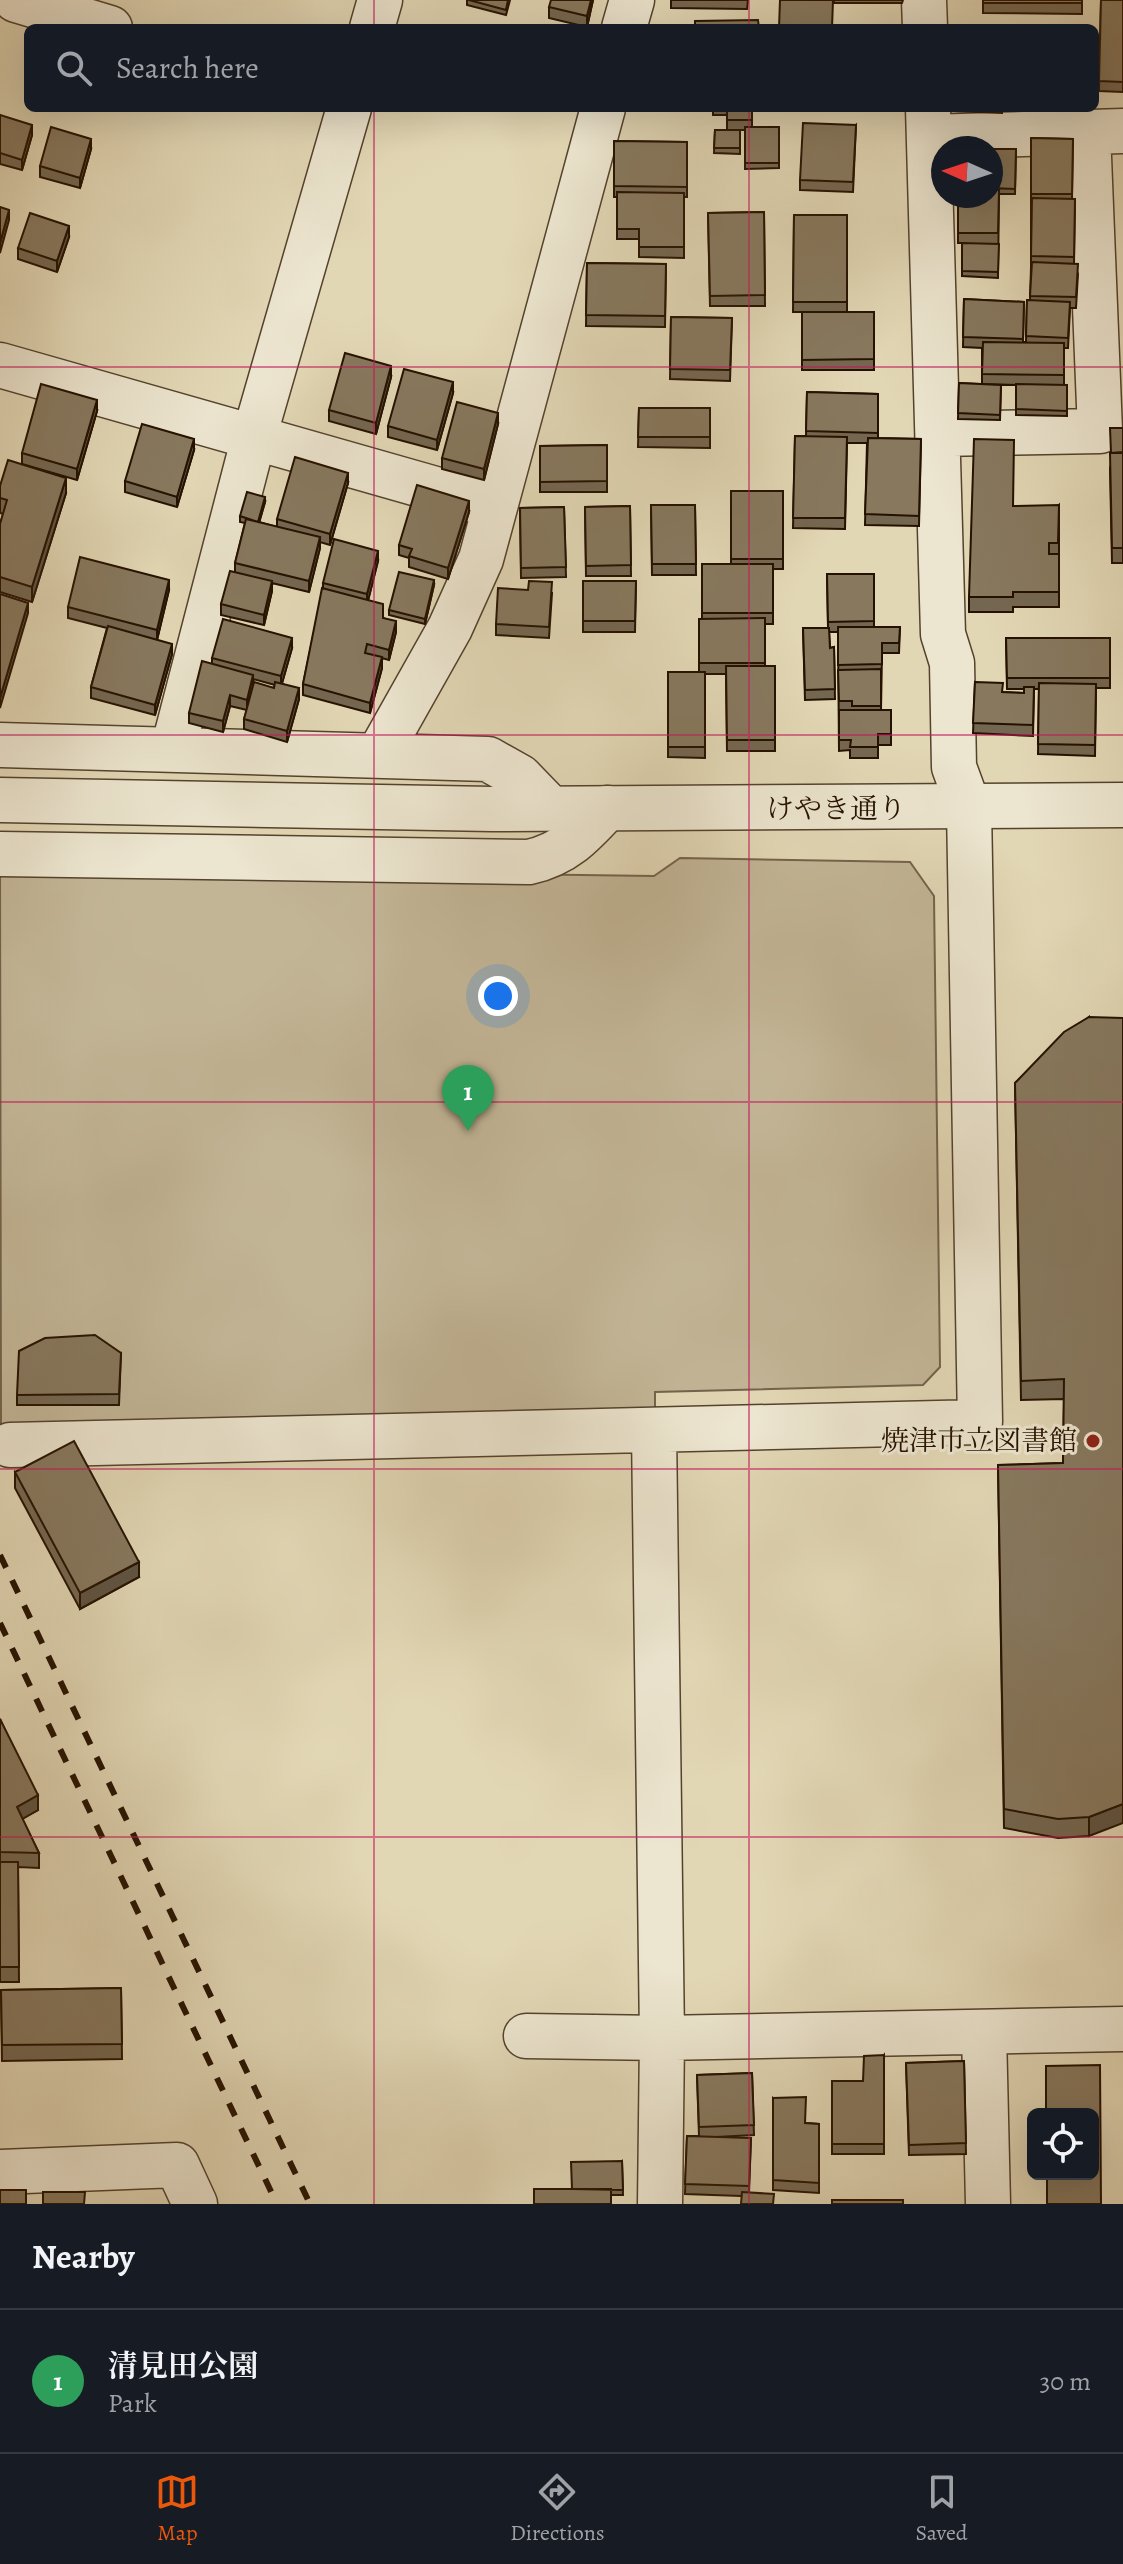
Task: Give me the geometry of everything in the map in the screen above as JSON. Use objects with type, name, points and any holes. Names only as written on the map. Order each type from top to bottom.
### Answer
[{"type":"street","points":[[16,0],[97,24]]},
{"type":"street","points":[[373,24],[380,0]]},
{"type":"street","points":[[625,24],[632,0]]},
{"type":"street","points":[[924,0],[925,24]]},
{"type":"street","points":[[173,749],[254,437],[348,112]]},
{"type":"street","points":[[378,756],[450,628],[481,559],[602,112]]},
{"type":"street","points":[[10,1445],[980,1422],[969,808],[954,767],[952,663],[943,634],[940,434],[929,123],[1106,131],[1100,431],[940,434]]},
{"type":"street","points":[[0,365],[495,506]]},
{"type":"street","points":[[0,745],[488,759],[520,777],[550,808]]},
{"type":"street","name":"けやき通り","points":[[0,800],[550,808],[1123,805]]},
{"type":"street","points":[[0,854],[529,862],[550,857],[570,847],[607,808]]},
{"type":"street","points":[[654,1430],[662,2038],[660,2204]]},
{"type":"street","points":[[526,2036],[662,2038],[1123,2029]]},
{"type":"street","points":[[984,2032],[988,2204]]},
{"type":"street","points":[[0,2172],[177,2165],[195,2204]]},
{"type":"shaded area","points":[[680,858],[910,862],[934,896],[940,1367],[923,1385],[655,1392],[655,1408],[1,1424],[0,867],[654,876]]},
{"type":"building","points":[[469,0],[508,0],[506,10]]},
{"type":"building","points":[[551,0],[591,0],[587,16],[549,7]]},
{"type":"building","points":[[780,0],[833,0],[832,24],[779,24]]},
{"type":"building","points":[[983,0],[1082,0],[1082,3],[983,3]]},
{"type":"building","points":[[1101,0],[1123,0],[1123,82],[1099,81]]},
{"type":"building","points":[[758,20],[758,24],[695,24],[695,21]]},
{"type":"building","points":[[727,112],[752,112],[752,120],[727,120]]},
{"type":"building","points":[[0,115],[32,125],[22,160],[0,153]]},
{"type":"building","points":[[803,123],[856,125],[853,182],[800,180]]},
{"type":"building","points":[[51,127],[91,139],[80,178],[40,166]]},
{"type":"building","points":[[745,127],[779,127],[779,163],[745,163]]},
{"type":"building","points":[[715,130],[740,130],[740,148],[714,148]]},
{"type":"building","points":[[1031,138],[1073,139],[1072,194],[1031,194]]},
{"type":"building","points":[[614,141],[687,142],[687,187],[614,186]]},
{"type":"building","points":[[1003,149],[1016,149],[1015,189],[1003,188]]},
{"type":"building","points":[[617,192],[684,193],[684,247],[639,247],[639,229],[617,229]]},
{"type":"building","points":[[1032,198],[1075,199],[1074,257],[1031,256]]},
{"type":"building","points":[[0,207],[9,210],[0,243]]},
{"type":"building","points":[[958,208],[999,208],[998,233],[958,233]]},
{"type":"building","points":[[764,212],[765,295],[710,296],[708,213]]},
{"type":"building","points":[[30,213],[69,226],[57,261],[18,248]]},
{"type":"building","points":[[794,215],[847,215],[847,302],[793,302]]},
{"type":"building","points":[[962,243],[999,244],[998,272],[962,271]]},
{"type":"building","points":[[1032,262],[1078,264],[1076,297],[1030,296]]},
{"type":"building","points":[[587,263],[666,264],[665,316],[586,315]]},
{"type":"building","points":[[964,299],[1024,302],[1023,339],[963,337]]},
{"type":"building","points":[[1027,300],[1070,302],[1068,338],[1026,336]]},
{"type":"building","points":[[802,312],[874,312],[874,359],[802,360]]},
{"type":"building","points":[[671,317],[732,318],[730,370],[670,369]]},
{"type":"building","points":[[983,342],[1064,343],[1064,375],[982,374]]},
{"type":"building","points":[[345,353],[391,366],[376,423],[329,410]]},
{"type":"building","points":[[404,369],[453,382],[437,440],[388,426]]},
{"type":"building","points":[[959,383],[1001,385],[1000,415],[958,413]]},
{"type":"building","points":[[41,384],[97,400],[77,469],[22,453]]},
{"type":"building","points":[[1016,384],[1067,385],[1067,411],[1016,409]]},
{"type":"building","points":[[807,392],[878,394],[878,433],[806,431]]},
{"type":"building","points":[[457,402],[498,413],[484,469],[442,458]]},
{"type":"building","points":[[639,408],[710,408],[710,437],[638,437]]},
{"type":"building","points":[[142,424],[194,439],[177,497],[125,481]]},
{"type":"building","points":[[1110,428],[1123,428],[1123,452],[1111,453]]},
{"type":"building","points":[[795,436],[847,437],[845,518],[793,518]]},
{"type":"building","points":[[868,438],[921,439],[919,516],[865,514]]},
{"type":"building","points":[[974,439],[1014,440],[1013,506],[1059,505],[1058,543],[1049,543],[1049,554],[1059,554],[1059,592],[1013,592],[1013,597],[969,597]]},
{"type":"building","points":[[607,445],[607,481],[540,482],[540,446]]},
{"type":"building","points":[[1110,453],[1123,453],[1123,548],[1112,548]]},
{"type":"building","points":[[295,457],[348,473],[330,534],[277,519]]},
{"type":"building","points":[[8,460],[66,478],[32,587],[0,577],[0,524],[7,500],[0,498],[0,486]]},
{"type":"building","points":[[417,485],[469,501],[448,568],[409,556],[412,549],[399,545]]},
{"type":"building","points":[[731,491],[783,491],[783,559],[731,559]]},
{"type":"building","points":[[247,492],[265,497],[258,522],[240,516]]},
{"type":"building","points":[[651,505],[695,505],[696,564],[652,564]]},
{"type":"building","points":[[630,506],[631,565],[586,566],[585,507]]},
{"type":"building","points":[[564,507],[566,567],[521,568],[520,508]]},
{"type":"building","points":[[246,519],[320,537],[309,581],[235,563]]},
{"type":"building","points":[[334,539],[378,551],[367,594],[323,583]]},
{"type":"building","points":[[80,557],[169,580],[157,630],[68,607]]},
{"type":"building","points":[[702,564],[773,564],[773,613],[702,613]]},
{"type":"building","points":[[230,571],[272,581],[264,615],[221,604]]},
{"type":"building","points":[[399,572],[434,580],[425,619],[389,610]]},
{"type":"building","points":[[827,574],[874,574],[874,621],[828,622]]},
{"type":"building","points":[[529,581],[552,582],[549,627],[496,624],[498,588],[528,590]]},
{"type":"building","points":[[583,581],[636,581],[635,621],[583,621]]},
{"type":"building","points":[[322,588],[383,604],[383,618],[396,621],[389,650],[367,644],[365,653],[382,657],[370,703],[303,684]]},
{"type":"building","points":[[0,594],[28,603],[0,698]]},
{"type":"building","points":[[765,618],[765,663],[699,663],[699,619]]},
{"type":"building","points":[[223,619],[292,638],[281,676],[212,658]]},
{"type":"building","points":[[108,626],[172,644],[155,705],[91,687]]},
{"type":"building","points":[[838,627],[900,627],[899,643],[882,643],[882,664],[838,665]]},
{"type":"building","points":[[803,628],[829,628],[830,648],[834,647],[835,689],[805,690]]},
{"type":"building","points":[[1006,638],[1110,638],[1110,678],[1007,678]]},
{"type":"building","points":[[202,661],[253,675],[247,700],[230,695],[223,721],[189,713]]},
{"type":"building","points":[[726,666],[775,666],[775,740],[727,740]]},
{"type":"building","points":[[881,669],[881,706],[852,706],[852,701],[839,701],[838,670]]},
{"type":"building","points":[[668,672],[705,672],[705,747],[668,747]]},
{"type":"building","points":[[254,682],[274,688],[275,682],[299,688],[287,731],[244,719]]},
{"type":"building","points":[[975,682],[1003,683],[1002,692],[1024,693],[1024,687],[1034,687],[1033,725],[973,723]]},
{"type":"building","points":[[1039,683],[1096,684],[1095,745],[1038,744]]},
{"type":"building","points":[[839,710],[891,710],[891,734],[878,734],[878,747],[850,747],[851,740],[839,740]]},
{"type":"building","name":"焼津市立図書館","points":[[1089,1017],[1123,1018],[1123,1804],[1089,1817],[1058,1819],[1004,1809],[998,1465],[1063,1463],[1064,1379],[1021,1381],[1015,1083],[1064,1032]]},
{"type":"building","points":[[95,1335],[121,1353],[119,1394],[17,1395],[19,1351],[45,1338]]},
{"type":"building","points":[[74,1441],[139,1562],[80,1593],[15,1472]]},
{"type":"building","points":[[0,1719],[38,1795],[17,1807],[39,1853],[0,1852]]},
{"type":"building","points":[[0,1862],[18,1862],[19,1967],[0,1967]]},
{"type":"building","points":[[121,1988],[122,2044],[2,2045],[1,1990]]},
{"type":"building","points":[[884,2055],[884,2144],[832,2144],[832,2081],[863,2081],[864,2056]]},
{"type":"building","points":[[964,2061],[966,2143],[909,2145],[906,2063]]},
{"type":"building","points":[[1100,2065],[1101,2204],[1047,2204],[1047,2180],[1099,2180],[1099,2108],[1046,2108],[1046,2066]]},
{"type":"building","points":[[752,2073],[754,2125],[699,2127],[697,2075]]},
{"type":"building","points":[[806,2097],[805,2123],[819,2124],[819,2183],[773,2180],[773,2098]]},
{"type":"building","points":[[687,2136],[751,2138],[749,2186],[685,2184]]},
{"type":"building","points":[[622,2161],[623,2190],[572,2189],[571,2162]]},
{"type":"building","points":[[534,2189],[611,2189],[611,2204],[534,2204]]},
{"type":"building","points":[[0,2190],[26,2190],[26,2204],[0,2204]]},
{"type":"building","points":[[43,2192],[85,2192],[84,2204],[43,2204]]},
{"type":"building","points":[[742,2192],[774,2194],[773,2204],[741,2204]]},
{"type":"building","points":[[832,2200],[903,2200],[903,2204],[832,2204]]},
{"type":"railway","points":[[0,1555],[310,2204]]},
{"type":"railway","points":[[0,1623],[277,2204]]},
{"type":"place","name":"清見田公園","points":[[468,1131]]},
{"type":"place","name":"焼津市立図書館","points":[[1093,1441]]}]
